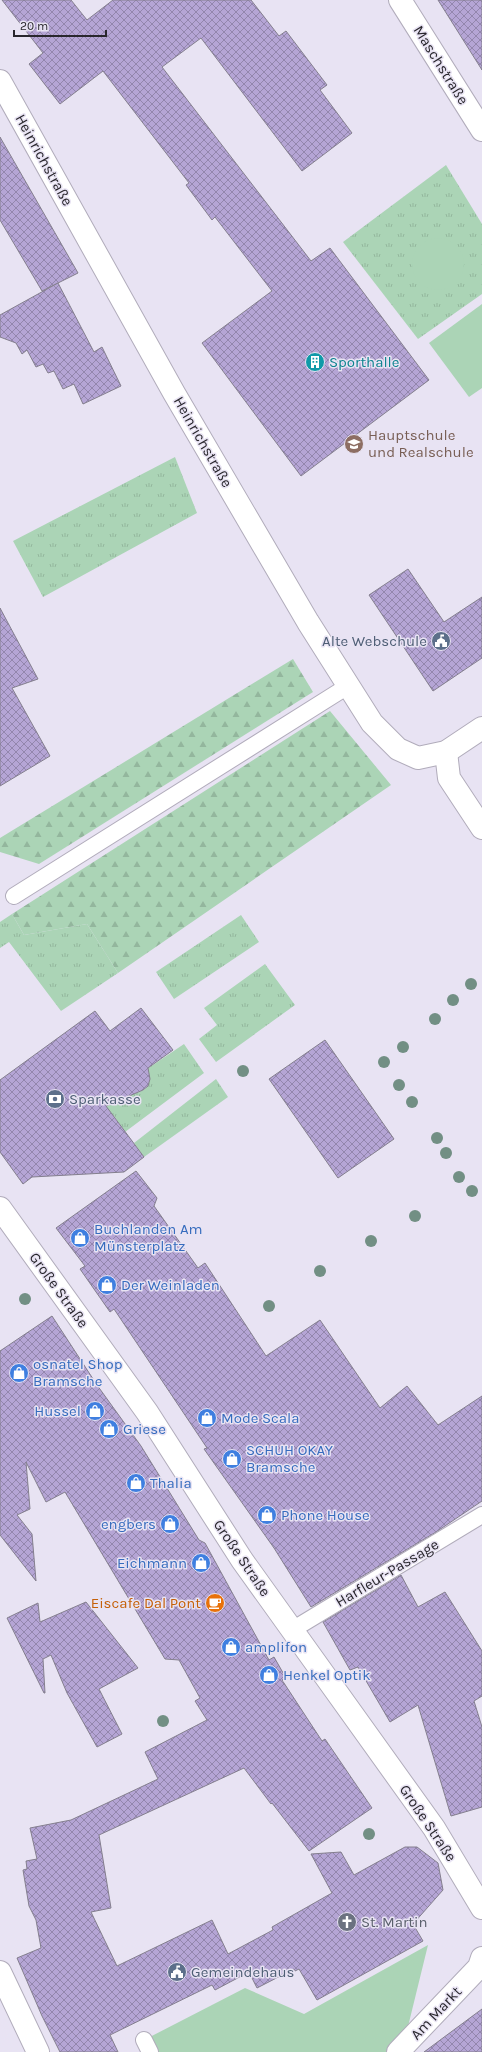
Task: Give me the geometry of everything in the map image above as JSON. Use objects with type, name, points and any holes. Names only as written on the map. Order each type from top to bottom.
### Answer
[{"type":"street","name":"Maschstraße","points":[[400,0],[482,130]]},
{"type":"street","name":"Heinrichstraße","points":[[0,81],[174,393],[308,622],[372,723],[398,749],[418,758],[446,752]]},
{"type":"street","points":[[482,728],[446,752],[449,778],[482,828]]},
{"type":"street","name":"Große Straße","points":[[0,1208],[147,1412],[242,1560],[434,1828],[482,1908]]},
{"type":"street","name":"Am Markt","points":[[400,2050],[479,1967],[482,1958]]},
{"type":"street","points":[[0,1972],[38,2052]]},
{"type":"lane","points":[[14,896],[348,686]]},
{"type":"lane","name":"Harfleur-Passage","points":[[292,1630],[482,1516]]},
{"type":"green space","points":[[446,165],[482,224],[482,294],[418,339],[343,242]]},
{"type":"green space","points":[[438,238],[452,242],[460,250],[464,264],[460,278],[452,286],[438,290],[424,286],[416,278],[412,264],[416,250],[424,242]]},
{"type":"green space","points":[[482,304],[482,388],[469,397],[429,343]]},
{"type":"green space","points":[[175,457],[197,513],[43,597],[13,541]]},
{"type":"green space","points":[[293,659],[313,692],[39,864],[0,852],[0,838]]},
{"type":"green space","points":[[330,711],[391,785],[118,973],[87,924],[24,935],[12,914]]},
{"type":"green space","points":[[12,914],[24,935],[87,924],[118,973],[61,1011],[9,942],[0,948],[0,922]]},
{"type":"green space","points":[[241,915],[259,942],[174,999],[156,972]]},
{"type":"green space","points":[[265,964],[295,1005],[216,1062],[199,1039],[217,1025],[204,1008]]},
{"type":"green space","points":[[184,1044],[204,1073],[125,1132],[114,1116],[109,1119],[100,1106],[126,1093],[143,1091],[148,1086],[150,1079],[147,1069]]},
{"type":"green space","points":[[216,1079],[228,1097],[144,1157],[134,1143]]},
{"type":"green space","points":[[428,1945],[403,2047],[398,2052],[150,2052],[144,2040],[245,1988],[304,2014]]},
{"type":"building","points":[[2,0],[71,0],[87,20],[113,0],[251,0],[279,36],[286,31],[327,85],[320,90],[352,133],[302,171],[201,38],[162,67],[311,261],[330,248],[429,380],[301,476],[202,343],[272,291],[215,217],[212,220],[186,185],[189,183],[103,71],[60,104],[29,64],[43,53]]},
{"type":"building","points":[[438,0],[482,0],[482,70]]},
{"type":"building","points":[[0,137],[78,273],[42,291],[0,220]]},
{"type":"building","points":[[58,283],[94,352],[102,347],[121,386],[83,404],[74,384],[63,389],[54,371],[48,373],[43,364],[36,367],[27,350],[22,354],[16,343],[0,337],[0,315]]},
{"type":"building","name":"Alte Webschule","points":[[408,569],[444,622],[482,597],[482,658],[433,691],[369,595]]},
{"type":"building","points":[[0,608],[38,679],[12,688],[50,756],[0,786]]},
{"type":"building","name":"Sparkasse","points":[[141,1008],[173,1050],[148,1068],[150,1079],[148,1086],[143,1090],[106,1106],[144,1157],[124,1172],[32,1177],[23,1184],[0,1152],[0,1080],[95,1011],[110,1031]]},
{"type":"building","points":[[325,1040],[394,1139],[338,1178],[269,1079]]},
{"type":"building","points":[[136,1171],[157,1198],[154,1206],[198,1268],[205,1263],[266,1356],[320,1320],[380,1408],[407,1386],[438,1425],[482,1396],[482,1501],[436,1532],[311,1607],[274,1548],[204,1449],[207,1448],[114,1309],[110,1312],[80,1269],[85,1266],[56,1228]]},
{"type":"building","points":[[52,1316],[97,1385],[141,1446],[199,1540],[205,1543],[269,1660],[274,1657],[286,1678],[282,1680],[322,1741],[325,1739],[372,1808],[309,1851],[244,1768],[99,1835],[111,1908],[91,1912],[117,1966],[212,1920],[228,1954],[273,1930],[272,1927],[332,1893],[311,1854],[341,1852],[354,1875],[405,1847],[417,1847],[438,1863],[443,1890],[413,1924],[423,1941],[317,2000],[299,1969],[295,1971],[294,1969],[257,1988],[249,1972],[215,1990],[212,1985],[110,2035],[118,2052],[60,2052],[42,2016],[17,1958],[41,1948],[36,1920],[29,1906],[23,1870],[27,1869],[26,1861],[37,1859],[30,1828],[71,1820],[158,1779],[145,1752],[207,1720],[195,1701],[200,1698],[179,1660],[165,1659],[65,1492],[46,1502],[26,1462],[30,1509],[17,1515],[32,1534],[36,1581],[0,1535],[0,1351]]},
{"type":"building","points":[[401,1575],[418,1607],[445,1592],[482,1651],[482,1696],[474,1701],[482,1727],[482,1807],[451,1816],[418,1705],[390,1722],[358,1667],[350,1670],[323,1622]]},
{"type":"building","points":[[86,1602],[138,1668],[99,1689],[122,1734],[97,1747],[67,1693],[51,1655],[43,1659],[44,1693],[7,1618],[38,1603],[40,1622]]},
{"type":"building","points":[[482,2009],[482,2052],[424,2052]]},
{"type":"place","name":"Sporthalle","points":[[315,362]]},
{"type":"place","name":"Hauptschule und Realschule","points":[[354,444]]},
{"type":"place","name":"Alte Webschule","points":[[441,641]]},
{"type":"place","name":"Sparkasse","points":[[55,1099]]},
{"type":"place","name":"Buchlanden Am Münsterplatz","points":[[80,1238]]},
{"type":"place","name":"Der Weinladen","points":[[107,1285]]},
{"type":"place","name":"osnatel Shop Bramsche","points":[[19,1373]]},
{"type":"place","name":"Hussel","points":[[95,1411]]},
{"type":"place","name":"Mode Scala","points":[[207,1418]]},
{"type":"place","name":"Griese","points":[[109,1429]]},
{"type":"place","name":"SCHUH OKAY Bramsche","points":[[232,1459]]},
{"type":"place","name":"Thalia","points":[[136,1483]]},
{"type":"place","name":"Phone House","points":[[267,1515]]},
{"type":"place","name":"engbers","points":[[170,1524]]},
{"type":"place","name":"Eichmann","points":[[201,1563]]},
{"type":"place","name":"Eiscafe Dal Pont","points":[[215,1603]]},
{"type":"place","name":"amplifon","points":[[231,1647]]},
{"type":"place","name":"Henkel Optik","points":[[269,1675]]},
{"type":"place","name":"St. Martin","points":[[347,1922]]},
{"type":"place","name":"Gemeindehaus","points":[[177,1972]]}]
